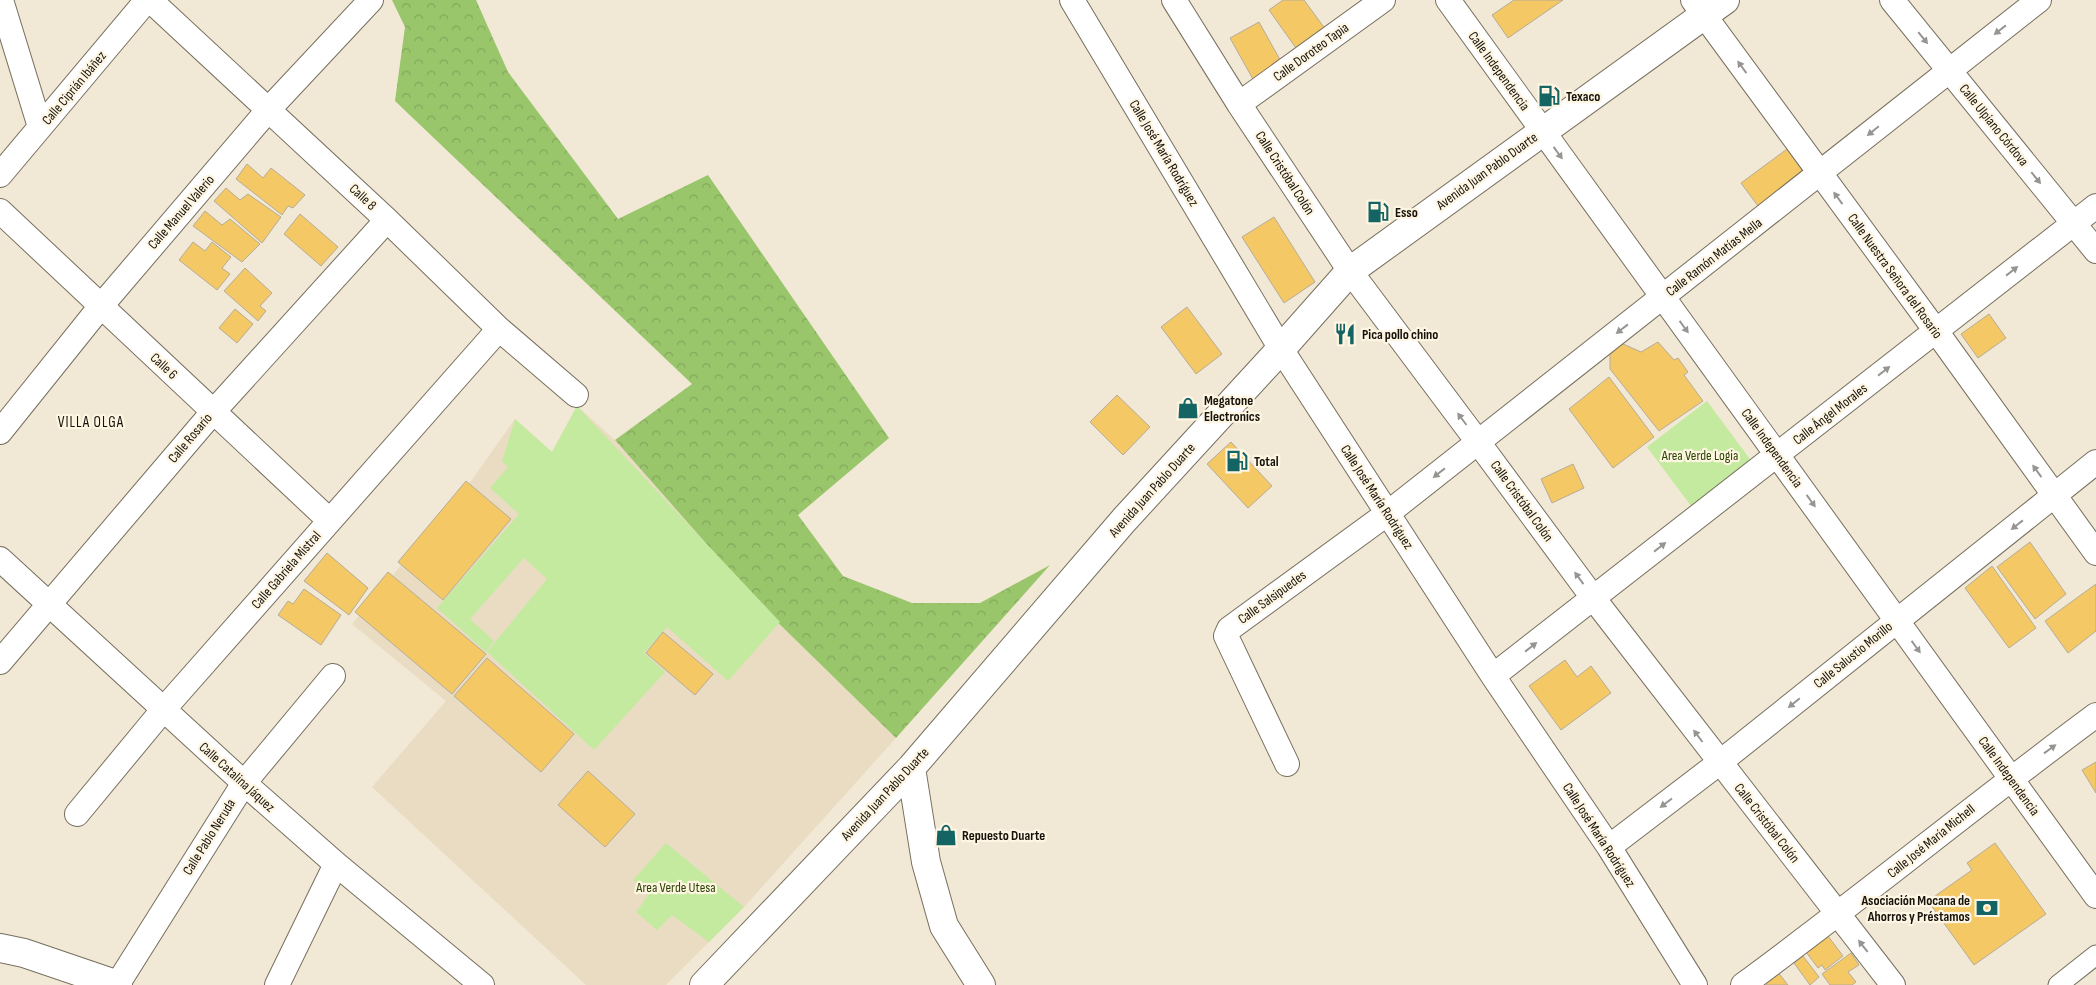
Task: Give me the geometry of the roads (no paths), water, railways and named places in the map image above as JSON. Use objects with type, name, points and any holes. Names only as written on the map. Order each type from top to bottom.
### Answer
[{"type":"main road","name":"Avenida Juan Pablo Duarte","points":[[704,985],[911,768],[1124,520],[1350,271],[1542,131],[1707,5]]},
{"type":"main road","points":[[911,768],[926,862],[944,926],[981,985]]},
{"type":"main road","points":[[0,948],[24,953],[117,985]]},
{"type":"street","points":[[1,0],[40,127]]},
{"type":"street","name":"Calle Ciprián Ibáñez","points":[[0,175],[149,0]]},
{"type":"street","name":"Calle 8","points":[[149,0],[269,109],[499,329],[576,395]]},
{"type":"street","name":"Calle Manuel Valerio","points":[[0,432],[101,306],[269,109],[371,0]]},
{"type":"street","name":"Calle José María Rodríguez","points":[[1072,0],[1281,349],[1493,676],[1609,847],[1695,985]]},
{"type":"street","name":"Calle Cristóbal Colón","points":[[1174,0],[1239,104],[1350,271],[1594,599],[1719,763],[1893,985]]},
{"type":"street","name":"Calle Doroteo Tapia","points":[[1239,104],[1383,0]]},
{"type":"street","name":"Calle Independencia","points":[[1448,0],[2096,896]]},
{"type":"street","name":"Calle Ulpiano Córdova","points":[[1892,0],[2096,251]]},
{"type":"street","name":"Calle Ramón Matías Mella","points":[[1388,513],[2039,0]]},
{"type":"street","name":"Calle Nuestra Señora del Rosario","points":[[1707,5],[1820,174],[2096,553]]},
{"type":"street","name":"Calle Ángel Morales","points":[[1493,676],[2096,206]]},
{"type":"street","name":"Calle 6","points":[[0,211],[329,520]]},
{"type":"street","name":"Calle Rosario","points":[[0,662],[213,412],[387,220]]},
{"type":"street","name":"Calle Gabriela Mistral","points":[[77,814],[163,710],[499,329]]},
{"type":"street","name":"Calle Salustio Morillo","points":[[1609,847],[1719,763],[2096,462]]},
{"type":"street","name":"Calle Salsipuedes","points":[[1287,764],[1226,633],[1388,513]]},
{"type":"street","name":"Calle Catalina Jáquez","points":[[0,559],[244,783],[336,864],[482,985]]},
{"type":"street","name":"Calle Pablo Neruda","points":[[117,985],[244,783],[333,676]]},
{"type":"street","name":"Calle José María Michell","points":[[1743,985],[1838,915],[2010,778],[2096,715]]},
{"type":"street","points":[[277,985],[336,864]]},
{"type":"street","points":[[2058,985],[2096,955]]},
{"type":"place","name":"Texaco","points":[[1549,96]]},
{"type":"place","name":"Esso","points":[[1378,212]]},
{"type":"place","name":"Pica pollo chino","points":[[1345,334]]},
{"type":"place","name":"Megatone Electronics","points":[[1188,408]]},
{"type":"place","name":"Total","points":[[1237,461]]},
{"type":"place","name":"Repuesto Duarte","points":[[946,835]]},
{"type":"place","name":"Asociación Mocana de Ahorros y Préstamos","points":[[1987,908]]},
{"type":"district","name":"VILLA OLGA","points":[[91,422]]},
{"type":"park label","name":"Area Verde Logia","points":[[1700,455]]},
{"type":"park label","name":"Area Verde Utesa","points":[[676,887]]}]
